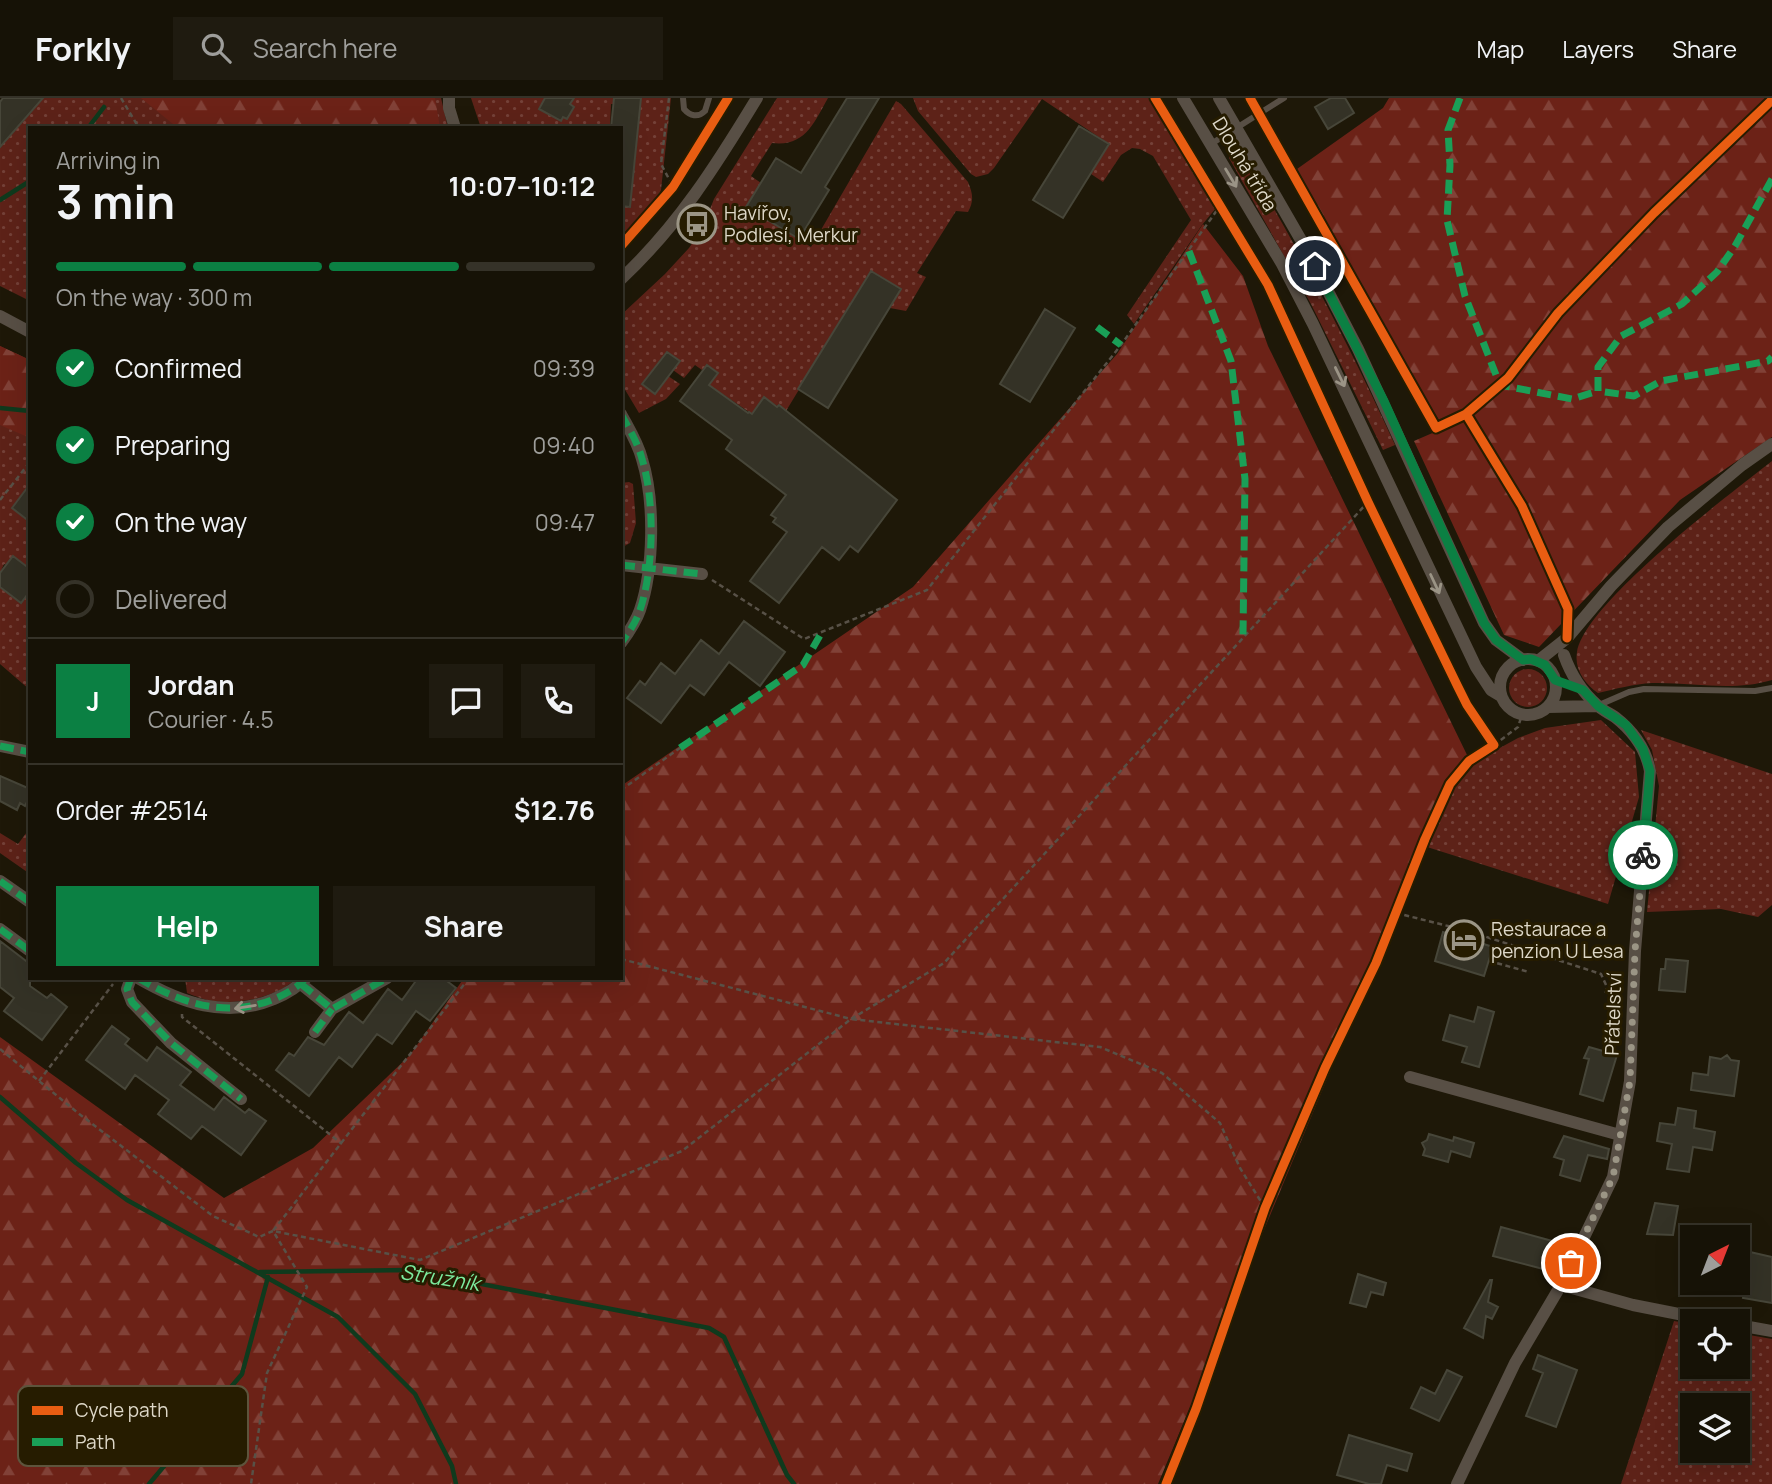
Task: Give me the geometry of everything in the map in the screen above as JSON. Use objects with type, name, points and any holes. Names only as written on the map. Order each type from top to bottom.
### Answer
[{"type":"street","points":[[449,98],[454,126]]},
{"type":"street","points":[[623,277],[650,252],[685,209],[711,174],[757,98]]},
{"type":"street","name":"Dlouhá třída","points":[[1183,98],[1282,264],[1313,324],[1476,667],[1491,690],[1502,696]]},
{"type":"street","name":"Dlouhá třída","points":[[1219,98],[1305,247],[1359,349],[1484,623],[1496,640],[1523,660]]},
{"type":"street","points":[[0,316],[28,331]]},
{"type":"street","points":[[623,418],[642,457],[650,520],[649,568],[641,607],[633,627],[623,640]]},
{"type":"street","points":[[1567,638],[1564,655],[1554,677],[1555,697],[1548,707],[1537,714],[1522,715],[1506,705],[1502,696],[1502,677],[1507,669],[1523,660],[1538,661],[1567,638],[1611,586],[1668,527],[1772,444]]},
{"type":"street","points":[[623,565],[702,574]]},
{"type":"street","name":"Přátelství","points":[[1457,1484],[1515,1363],[1561,1284],[1613,1177],[1630,1081],[1635,951],[1650,771],[1643,749],[1634,735],[1583,690],[1573,677],[1564,655]]},
{"type":"street","name":"Přátelství","points":[[1538,661],[1545,665],[1554,677],[1583,690]]},
{"type":"street","points":[[1548,707],[1598,706]]},
{"type":"street","points":[[0,746],[28,752]]},
{"type":"street","points":[[0,881],[28,901]]},
{"type":"street","points":[[0,929],[28,950]]},
{"type":"street","points":[[130,980],[127,989],[132,1002],[171,1043],[241,1099]]},
{"type":"street","points":[[142,980],[181,999],[221,1009],[265,1003],[303,981],[332,1009]]},
{"type":"street","points":[[315,1032],[332,1009],[383,980]]},
{"type":"street","points":[[1410,1077],[1620,1135]]},
{"type":"street","points":[[1561,1284],[1633,1305],[1680,1314]]},
{"type":"street","points":[[1750,1327],[1772,1331]]},
{"type":"lane","points":[[683,98],[684,108],[697,116],[705,111],[709,98]]},
{"type":"lane","points":[[1210,144],[1284,98]]},
{"type":"lane","points":[[1598,706],[1629,692],[1644,690],[1755,691],[1772,688]]},
{"type":"path","points":[[121,98],[138,126]]},
{"type":"path","points":[[669,98],[661,164],[685,209]]},
{"type":"path","points":[[666,196],[680,176]]},
{"type":"path","points":[[1214,195],[1227,217]]},
{"type":"path","points":[[702,574],[804,639],[927,590],[1121,345],[1220,206]]},
{"type":"path","points":[[0,500],[28,465]]},
{"type":"path","points":[[1362,490],[1374,514]]},
{"type":"path","points":[[273,1231],[420,1260],[682,1152],[851,1019],[944,963],[1367,502]]},
{"type":"path","points":[[1487,735],[1490,747],[1518,727],[1522,715]]},
{"type":"path","points":[[623,789],[680,748]]},
{"type":"path","points":[[1391,926],[1401,901]]},
{"type":"path","points":[[1396,913],[1601,974],[1607,987],[1605,996]]},
{"type":"path","points":[[623,960],[851,1019],[1100,1048],[1162,1073],[1220,1124],[1240,1168],[1265,1208]]},
{"type":"path","points":[[1489,961],[1529,972]]},
{"type":"path","points":[[39,1081],[115,980]]},
{"type":"path","points":[[0,1049],[214,1216],[259,1237],[273,1231],[467,980]]},
{"type":"path","points":[[181,999],[182,1017],[342,1144]]},
{"type":"path","points":[[1261,1220],[1271,1195]]},
{"type":"path","points":[[251,1484],[267,1373],[307,1287],[273,1231]]},
{"type":"shaded area","points":[[42,98],[441,98],[448,126],[28,126],[28,300],[0,286],[0,145]]},
{"type":"shaded area","points":[[471,98],[613,98],[610,126],[480,126]]},
{"type":"shaded area","points":[[640,98],[671,98],[658,199],[623,239],[623,190]]},
{"type":"shaded area","points":[[777,98],[828,98],[813,124],[801,137],[793,141],[772,143],[751,176],[761,183],[747,207],[811,247],[896,101],[968,182],[972,197],[968,212],[956,211],[917,273],[926,277],[906,311],[890,308],[901,289],[871,271],[786,411],[764,398],[752,414],[709,385],[718,373],[707,365],[702,370],[695,365],[684,378],[673,370],[679,361],[667,352],[643,384],[668,376],[680,384],[666,399],[639,413],[623,386],[623,313],[689,248],[703,227],[714,199]]},
{"type":"shaded area","points":[[913,98],[1151,98],[1216,208],[1134,324],[1127,315],[1191,220],[1153,156],[1132,148],[1121,155],[1103,182],[1091,174],[1109,144],[1042,99],[994,168],[988,174],[976,177],[918,111]]},
{"type":"shaded area","points":[[1233,150],[1240,151],[1244,157],[1304,263],[1395,445],[1383,450],[1311,304],[1229,158]]},
{"type":"shaded area","points":[[0,346],[28,359],[28,489],[12,508],[28,518],[28,567],[13,556],[4,564],[0,573]]},
{"type":"shaded area","points":[[1772,461],[1772,680],[1727,686],[1652,683],[1598,693],[1585,681],[1577,664],[1577,652],[1586,631],[1605,606],[1662,550]]},
{"type":"shaded area","points":[[623,483],[633,484],[636,523],[630,543],[623,547]]},
{"type":"shaded area","points":[[0,587],[28,591],[28,688],[0,664]]},
{"type":"shaded area","points":[[1528,669],[1541,675],[1547,688],[1541,701],[1528,707],[1515,701],[1509,688],[1515,675]]},
{"type":"shaded area","points":[[1601,720],[1635,752],[1639,797],[1608,904],[1408,841],[1432,838],[1459,777],[1476,761],[1518,738],[1545,728]]},
{"type":"shaded area","points":[[1641,730],[1772,774],[1772,905],[1758,917],[1721,909],[1647,912],[1659,786],[1652,750]]},
{"type":"shaded area","points":[[28,831],[28,873],[0,853],[0,833],[18,844]]},
{"type":"shaded area","points":[[185,980],[295,980],[269,995],[235,1002],[206,1000],[187,993]]},
{"type":"shaded area","points":[[1674,1321],[1680,1322],[1680,1379],[1750,1379],[1750,1335],[1772,1339],[1772,1484],[1621,1484]]},
{"type":"green space","points":[[141,98],[435,98],[440,126],[176,126]]},
{"type":"green space","points":[[1389,98],[1772,98],[1772,437],[1680,500],[1539,647],[1504,635],[1414,441],[1444,428],[1411,375],[1297,169],[1383,108]]},
{"type":"green space","points":[[1203,224],[1243,276],[1268,346],[1469,759],[1428,837],[1158,1484],[0,1484],[0,1037],[224,1198],[313,1148],[410,1055],[463,980],[623,980],[623,785],[913,587],[1117,354]]},
{"type":"green space","points":[[0,346],[28,359],[28,437],[0,425]]},
{"type":"building","points":[[3,98],[43,98],[0,147],[0,102]]},
{"type":"building","points":[[545,98],[574,98],[570,104],[574,107],[567,119],[563,117],[561,121],[539,109]]},
{"type":"building","points":[[614,98],[641,98],[630,207],[623,206],[623,126],[611,126]]},
{"type":"building","points":[[847,98],[879,98],[825,187],[829,190],[799,239],[746,207],[776,158],[801,173]]},
{"type":"building","points":[[1331,98],[1345,98],[1354,113],[1328,129],[1315,107]]},
{"type":"building","points":[[1079,126],[1109,144],[1063,218],[1033,200]]},
{"type":"building","points":[[871,271],[901,289],[828,408],[798,389]]},
{"type":"building","points":[[1045,309],[1075,328],[1030,402],[1000,384]]},
{"type":"building","points":[[667,352],[680,361],[655,394],[642,384]]},
{"type":"building","points":[[707,365],[718,373],[709,385],[748,413],[752,414],[764,397],[777,407],[779,405],[897,500],[858,552],[850,546],[839,560],[822,547],[779,603],[750,581],[787,532],[773,522],[776,518],[771,515],[786,495],[726,449],[732,440],[680,401]]},
{"type":"building","points":[[28,487],[28,520],[12,508]]},
{"type":"building","points":[[13,556],[28,567],[28,594],[21,603],[0,587],[0,573]]},
{"type":"building","points":[[744,621],[785,652],[760,686],[729,662],[704,695],[690,685],[661,723],[627,698],[640,681],[645,685],[661,663],[675,674],[701,640],[719,654]]},
{"type":"building","points":[[0,776],[28,788],[25,806],[20,803],[17,810],[0,801]]},
{"type":"building","points":[[1460,931],[1476,936],[1474,941],[1493,947],[1484,976],[1435,961],[1443,932],[1459,937]]},
{"type":"building","points":[[0,941],[28,962],[30,986],[47,998],[51,994],[67,1007],[42,1040],[4,1011],[14,998],[0,987]]},
{"type":"building","points":[[1666,959],[1688,961],[1685,992],[1659,990],[1661,969],[1665,969]]},
{"type":"building","points":[[417,980],[446,980],[456,988],[430,1021],[416,1011],[392,1044],[377,1034],[352,1067],[339,1057],[309,1096],[276,1070],[289,1053],[294,1056],[308,1037],[324,1045],[349,1012],[363,1023],[388,989],[402,1000]]},
{"type":"building","points":[[1478,1007],[1494,1012],[1479,1067],[1462,1062],[1467,1047],[1443,1040],[1450,1015],[1474,1022]]},
{"type":"building","points":[[112,1026],[129,1039],[125,1044],[147,1061],[157,1047],[191,1072],[180,1085],[214,1110],[224,1097],[245,1113],[249,1109],[266,1121],[241,1155],[202,1126],[191,1139],[158,1114],[169,1100],[135,1075],[125,1089],[86,1060]]},
{"type":"building","points":[[1589,1047],[1617,1055],[1603,1101],[1580,1094],[1589,1059],[1584,1058]]},
{"type":"building","points":[[1727,1055],[1731,1060],[1739,1061],[1734,1096],[1691,1090],[1693,1073],[1708,1075],[1710,1057],[1721,1059]]},
{"type":"building","points":[[1678,1108],[1696,1111],[1694,1128],[1715,1132],[1712,1150],[1693,1147],[1689,1172],[1667,1169],[1672,1144],[1657,1141],[1660,1123],[1675,1125]]},
{"type":"building","points":[[1429,1134],[1453,1141],[1454,1137],[1474,1143],[1470,1157],[1451,1151],[1448,1162],[1423,1155],[1425,1149],[1422,1143],[1427,1140]]},
{"type":"building","points":[[1564,1136],[1609,1149],[1607,1159],[1588,1155],[1580,1181],[1560,1175],[1564,1160],[1554,1157]]},
{"type":"building","points":[[1655,1203],[1678,1206],[1673,1235],[1647,1234]]},
{"type":"building","points":[[1501,1227],[1556,1242],[1547,1270],[1493,1256]]},
{"type":"building","points":[[1750,1252],[1772,1257],[1772,1303],[1743,1298],[1743,1295],[1750,1295]]},
{"type":"building","points":[[1358,1274],[1386,1283],[1383,1295],[1371,1292],[1366,1307],[1350,1303]]},
{"type":"building","points":[[1490,1280],[1488,1302],[1498,1307],[1492,1319],[1486,1316],[1483,1338],[1464,1328]]},
{"type":"building","points":[[1538,1355],[1577,1370],[1556,1427],[1526,1416],[1543,1373],[1533,1369]]},
{"type":"building","points":[[1447,1370],[1462,1377],[1439,1421],[1411,1408],[1421,1387],[1435,1394]]},
{"type":"building","points":[[1349,1435],[1412,1454],[1407,1471],[1387,1465],[1381,1484],[1369,1484],[1337,1475]]},
{"type":"waterway","points":[[90,126],[104,107]]},
{"type":"waterway","points":[[0,200],[28,182]]},
{"type":"waterway","points":[[0,408],[28,411]]},
{"type":"waterway","name":"Stružník","points":[[0,1097],[76,1163],[127,1200],[338,1317],[415,1394],[452,1466],[456,1484]]},
{"type":"waterway","name":"Stružník","points":[[260,1272],[409,1270],[709,1328],[724,1337],[787,1475],[794,1484]]},
{"type":"waterway","points":[[232,1386],[242,1374],[268,1277]]},
{"type":"waterway","points":[[149,1484],[164,1466]]},
{"type":"marked path","points":[[1460,98],[1448,130],[1450,165],[1447,220],[1465,296],[1500,385],[1572,399],[1598,391]]},
{"type":"marked path","points":[[1772,179],[1735,246],[1717,272],[1682,304],[1621,336],[1598,367],[1598,391],[1634,396],[1661,381],[1768,361],[1772,357]]},
{"type":"marked path","points":[[1189,251],[1231,361],[1245,479],[1243,636]]},
{"type":"marked path","points":[[1097,327],[1121,345]]},
{"type":"marked path","points":[[623,418],[638,447],[646,476],[651,514],[650,555],[645,593],[634,623],[623,640]]},
{"type":"marked path","points":[[623,565],[702,574]]},
{"type":"marked path","points":[[680,748],[803,665],[822,632]]},
{"type":"marked path","points":[[0,746],[28,752]]},
{"type":"marked path","points":[[0,881],[28,901]]},
{"type":"marked path","points":[[0,929],[28,950]]},
{"type":"marked path","points":[[130,980],[127,989],[132,1002],[171,1043],[241,1099]]},
{"type":"marked path","points":[[142,980],[187,1001],[221,1008],[239,1008],[274,999],[304,980]]},
{"type":"marked path","points":[[301,984],[332,1009],[383,980]]},
{"type":"marked path","points":[[315,1032],[332,1009]]},
{"type":"cycle path","points":[[623,244],[673,187],[728,98]]},
{"type":"cycle path","points":[[1155,98],[1268,285],[1368,502],[1458,687],[1494,745],[1469,761],[1450,784],[1425,839],[1376,963],[1325,1068],[1265,1208],[1196,1409],[1166,1484]]},
{"type":"cycle path","points":[[1250,98],[1436,428],[1466,414],[1522,506],[1568,609],[1567,638]]},
{"type":"cycle path","points":[[1466,414],[1508,378],[1558,313],[1654,213],[1772,100]]},
{"type":"way so far","points":[[1571,1263],[1613,1177],[1630,1081],[1635,951],[1643,855]]},
{"type":"place","name":"Havířov, Podlesí, Merkur","points":[[697,224]]},
{"type":"place","name":"Restaurace a penzion U Lesa","points":[[1464,940]]},
{"type":"route","points":[[1315,266],[1384,401],[1484,623],[1496,640],[1523,660],[1538,661],[1551,671],[1555,680],[1583,690],[1598,706],[1626,725],[1643,749],[1650,771],[1643,855]]}]
